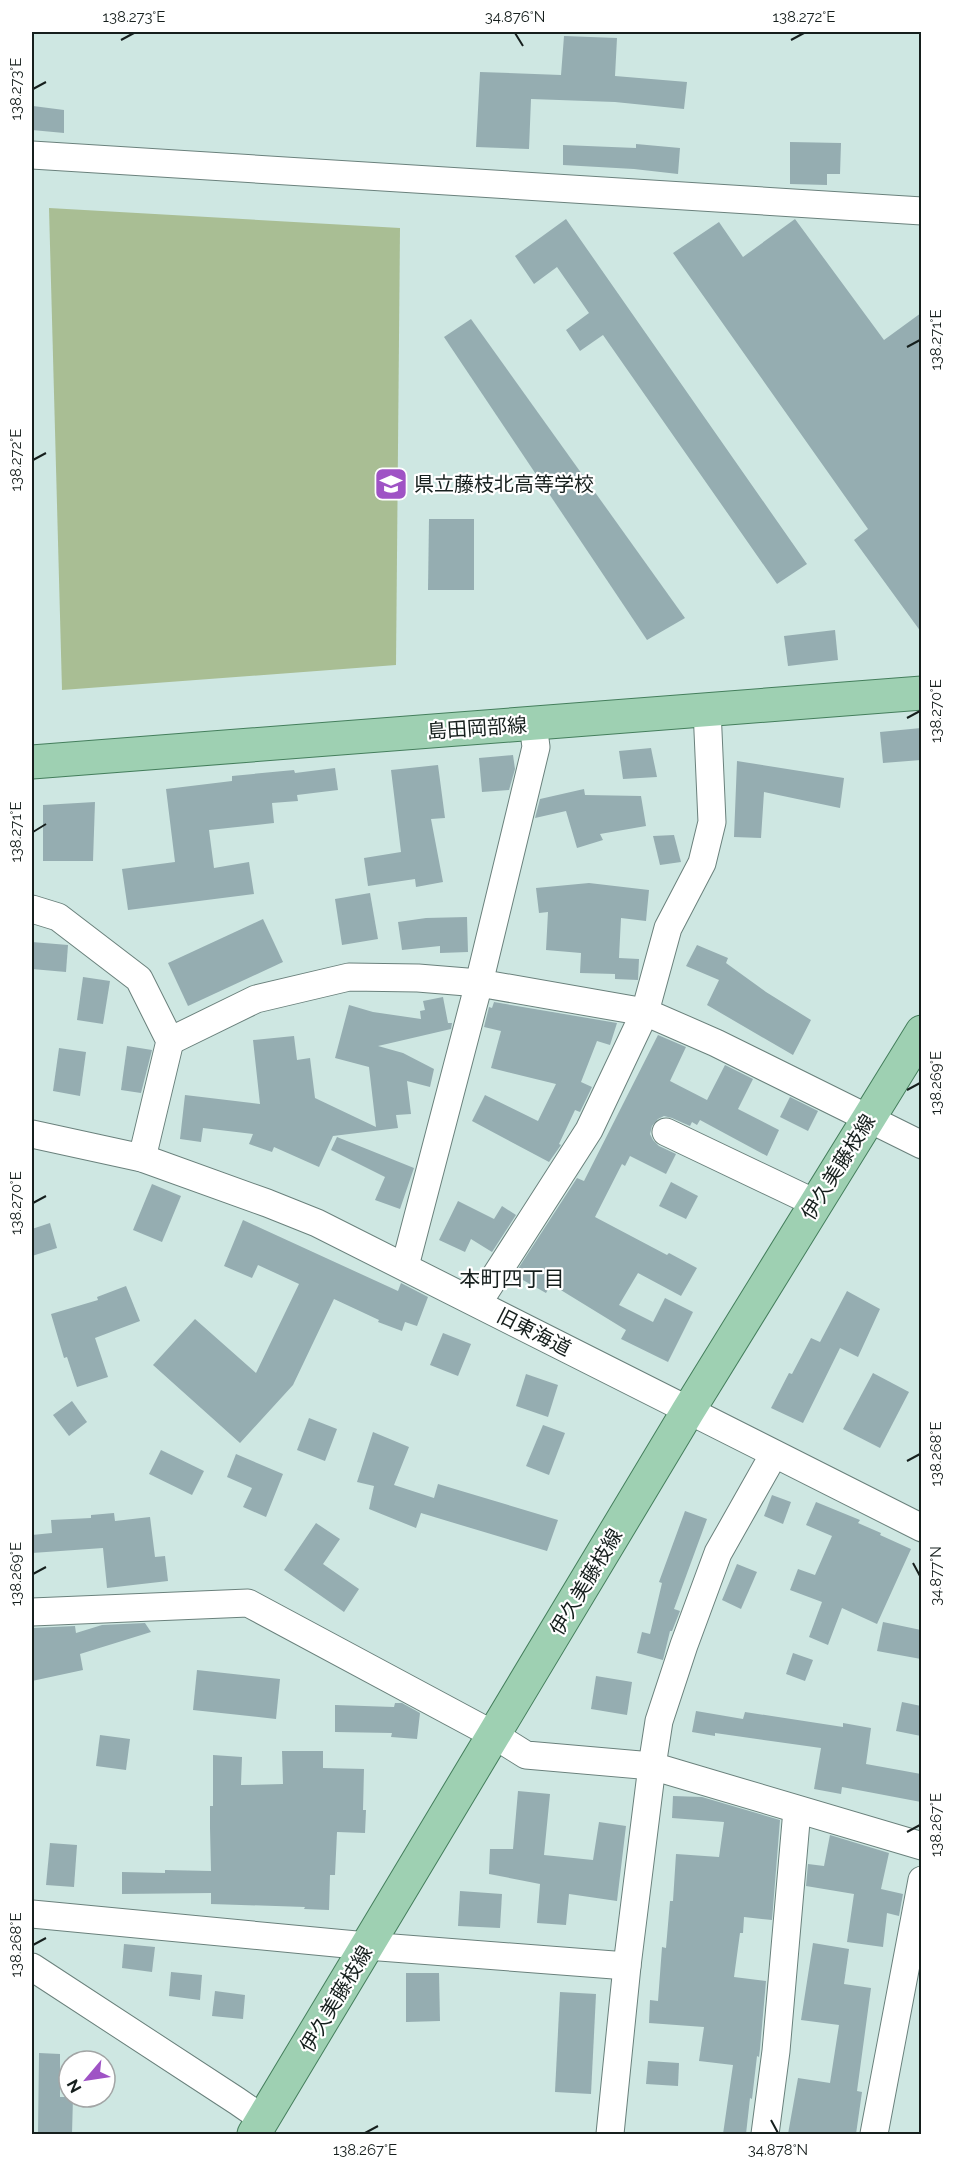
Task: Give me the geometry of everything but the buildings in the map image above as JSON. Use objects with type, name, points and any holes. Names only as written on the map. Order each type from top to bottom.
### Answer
[{"type":"main road","name":"島田岡部線","points":[[32,762],[921,693]]},
{"type":"main road","name":"伊久美藤枝線","points":[[259,2127],[688,1411],[921,1032]]},
{"type":"street","points":[[32,155],[921,211]]},
{"type":"street","points":[[478,1303],[589,1130],[645,1012],[668,928],[702,863],[712,822],[707,709]]},
{"type":"street","points":[[405,1266],[479,983],[536,747],[533,724]]},
{"type":"street","points":[[32,909],[58,917],[139,979],[170,1041],[142,1158]]},
{"type":"street","points":[[170,1041],[256,999],[349,977],[418,978],[479,983],[645,1012],[716,1043],[921,1145]]},
{"type":"street","points":[[666,1132],[815,1203]]},
{"type":"street","name":"旧東海道","points":[[32,1134],[142,1158],[317,1223],[921,1528]]},
{"type":"street","points":[[610,2134],[627,1966],[659,1720],[718,1552],[774,1454]]},
{"type":"street","points":[[32,1612],[248,1603],[494,1735],[526,1755],[652,1766],[921,1846]]},
{"type":"street","points":[[765,2134],[776,2052],[797,1810]]},
{"type":"street","points":[[874,2134],[921,1880]]},
{"type":"street","points":[[32,1914],[367,1946],[627,1966]]},
{"type":"street","points":[[32,1967],[237,2101],[259,2127]]},
{"type":"green space","points":[[49,208],[400,228],[396,665],[62,690]]},
{"type":"place","name":"県立藤枝北高等学校","points":[[391,484]]},
{"type":"district","name":"本町四丁目","points":[[512,1279]]}]
